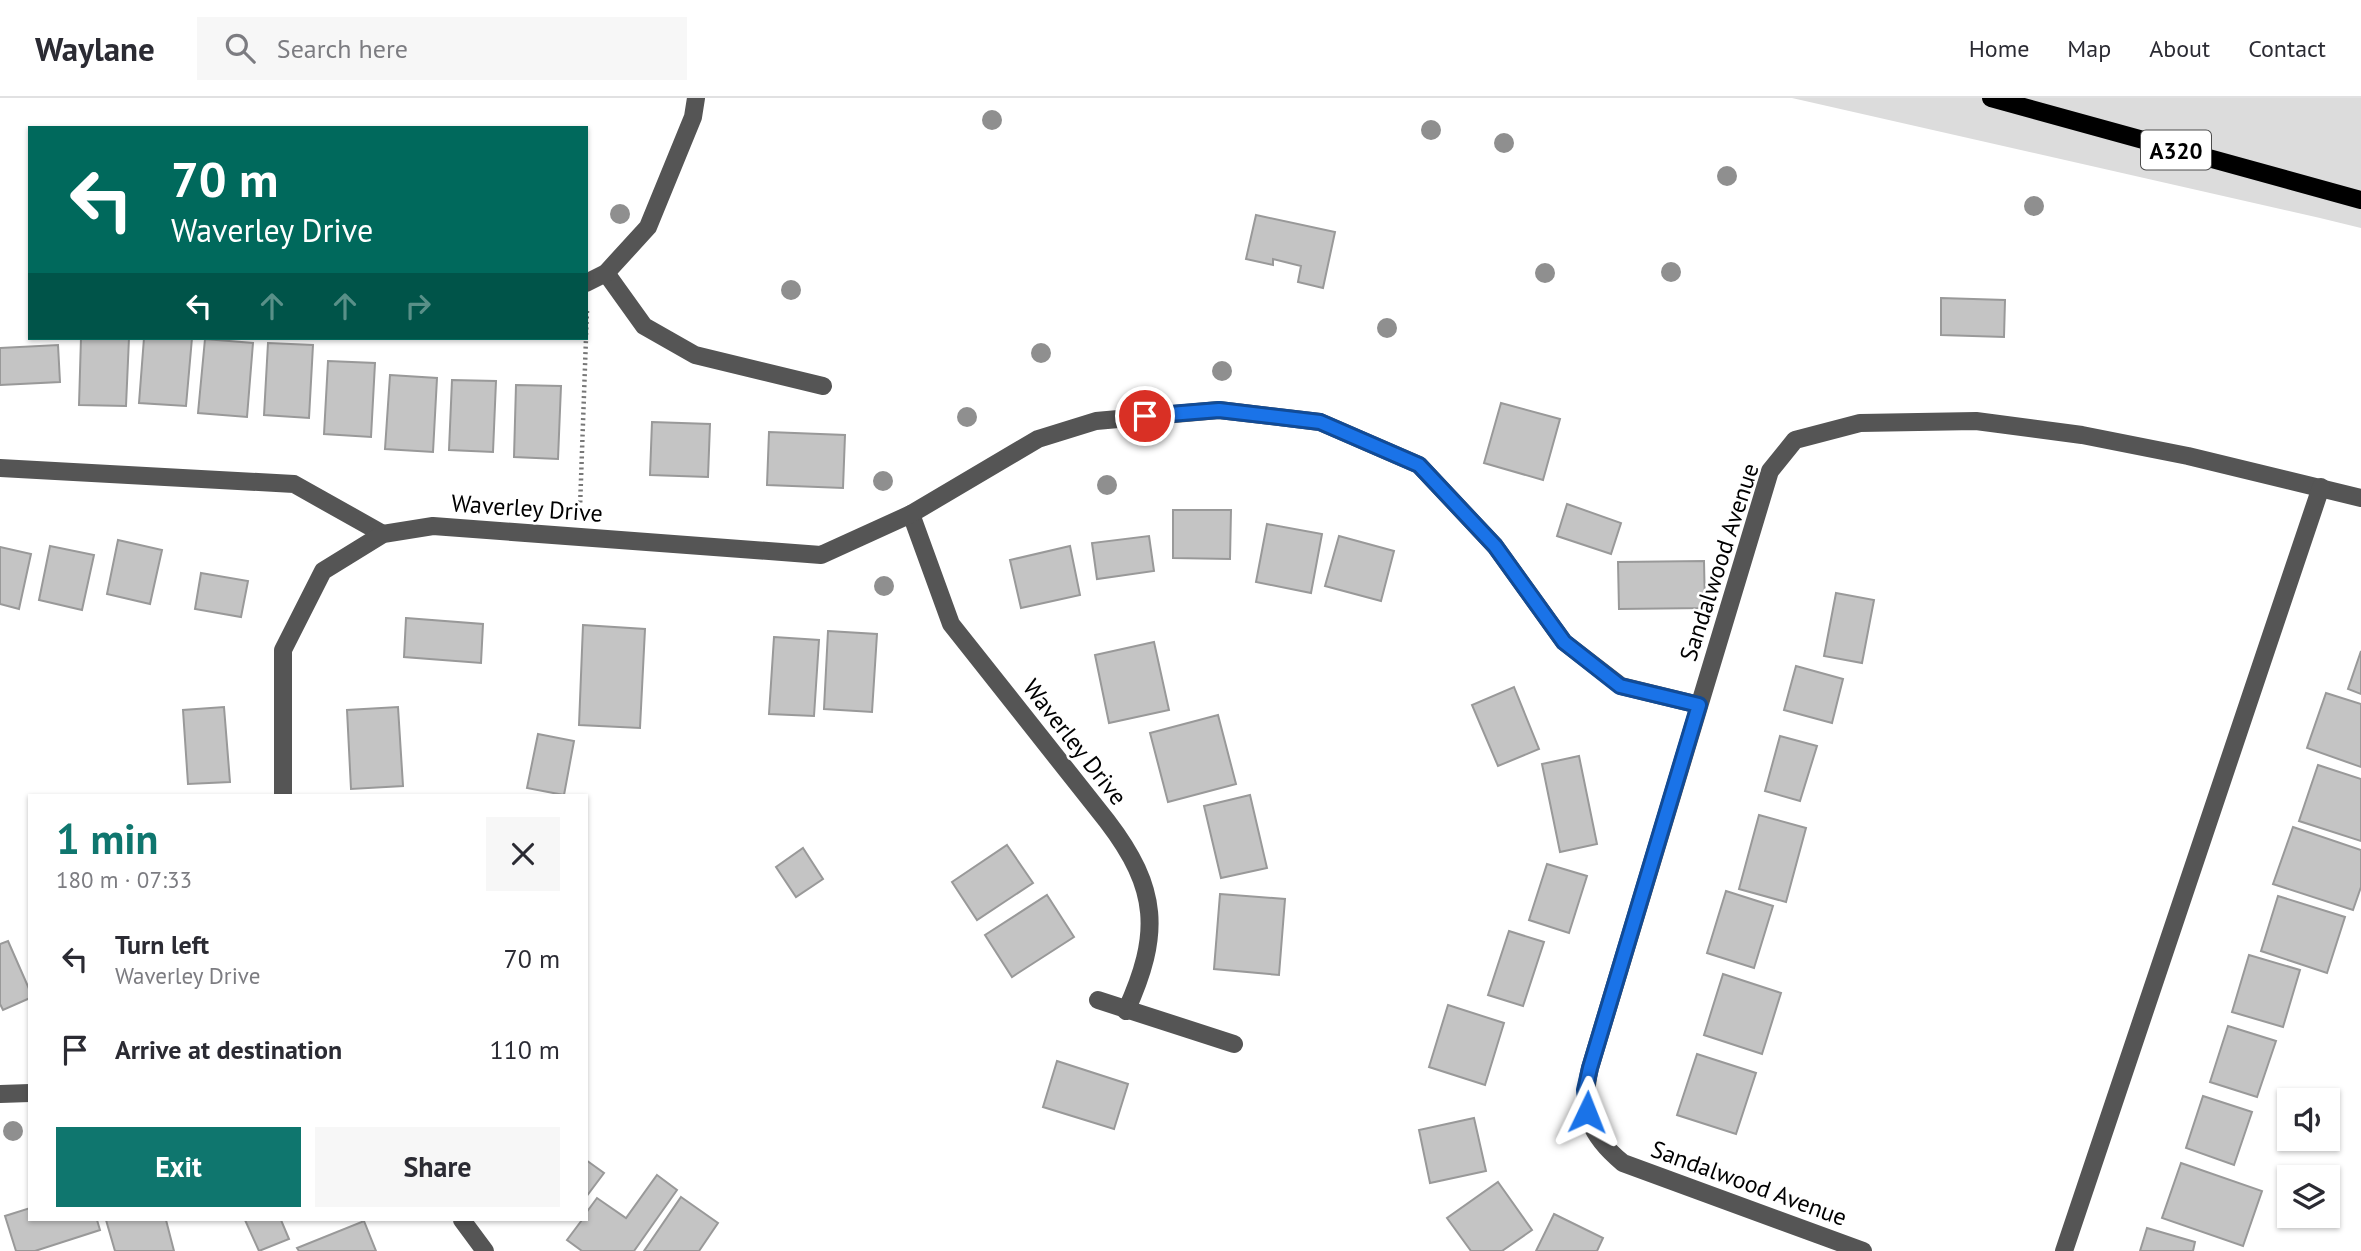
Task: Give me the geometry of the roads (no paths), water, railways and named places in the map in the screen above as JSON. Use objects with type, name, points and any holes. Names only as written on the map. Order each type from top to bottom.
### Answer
[{"type":"main road","name":"A320","points":[[1990,98],[2361,200]]},
{"type":"street","points":[[588,282],[606,273],[648,227],[693,117],[696,98]]},
{"type":"street","points":[[606,273],[643,326],[695,355],[823,386]]},
{"type":"street","name":"Waverley Drive","points":[[283,794],[283,650],[323,571],[383,534],[433,526],[821,555],[911,514],[1038,439],[1096,421],[1219,410],[1320,422],[1419,465],[1495,546],[1564,642],[1620,686],[1699,705]]},
{"type":"street","name":"Sandalwood Avenue","points":[[1863,1251],[1623,1163],[1605,1148],[1594,1133],[1587,1112],[1585,1090],[1590,1068],[1769,471],[1795,440],[1860,423],[1976,421],[2082,435],[2188,456],[2361,498]]},
{"type":"street","points":[[0,468],[295,484],[383,534]]},
{"type":"street","points":[[2064,1251],[2321,487]]},
{"type":"street","name":"Waverley Drive","points":[[911,514],[951,624],[1107,821],[1138,867],[1148,899],[1150,931],[1146,962],[1126,1011]]},
{"type":"street","points":[[1098,1000],[1234,1044]]},
{"type":"street","points":[[0,1094],[28,1093]]},
{"type":"street","points":[[462,1221],[485,1251]]}]
